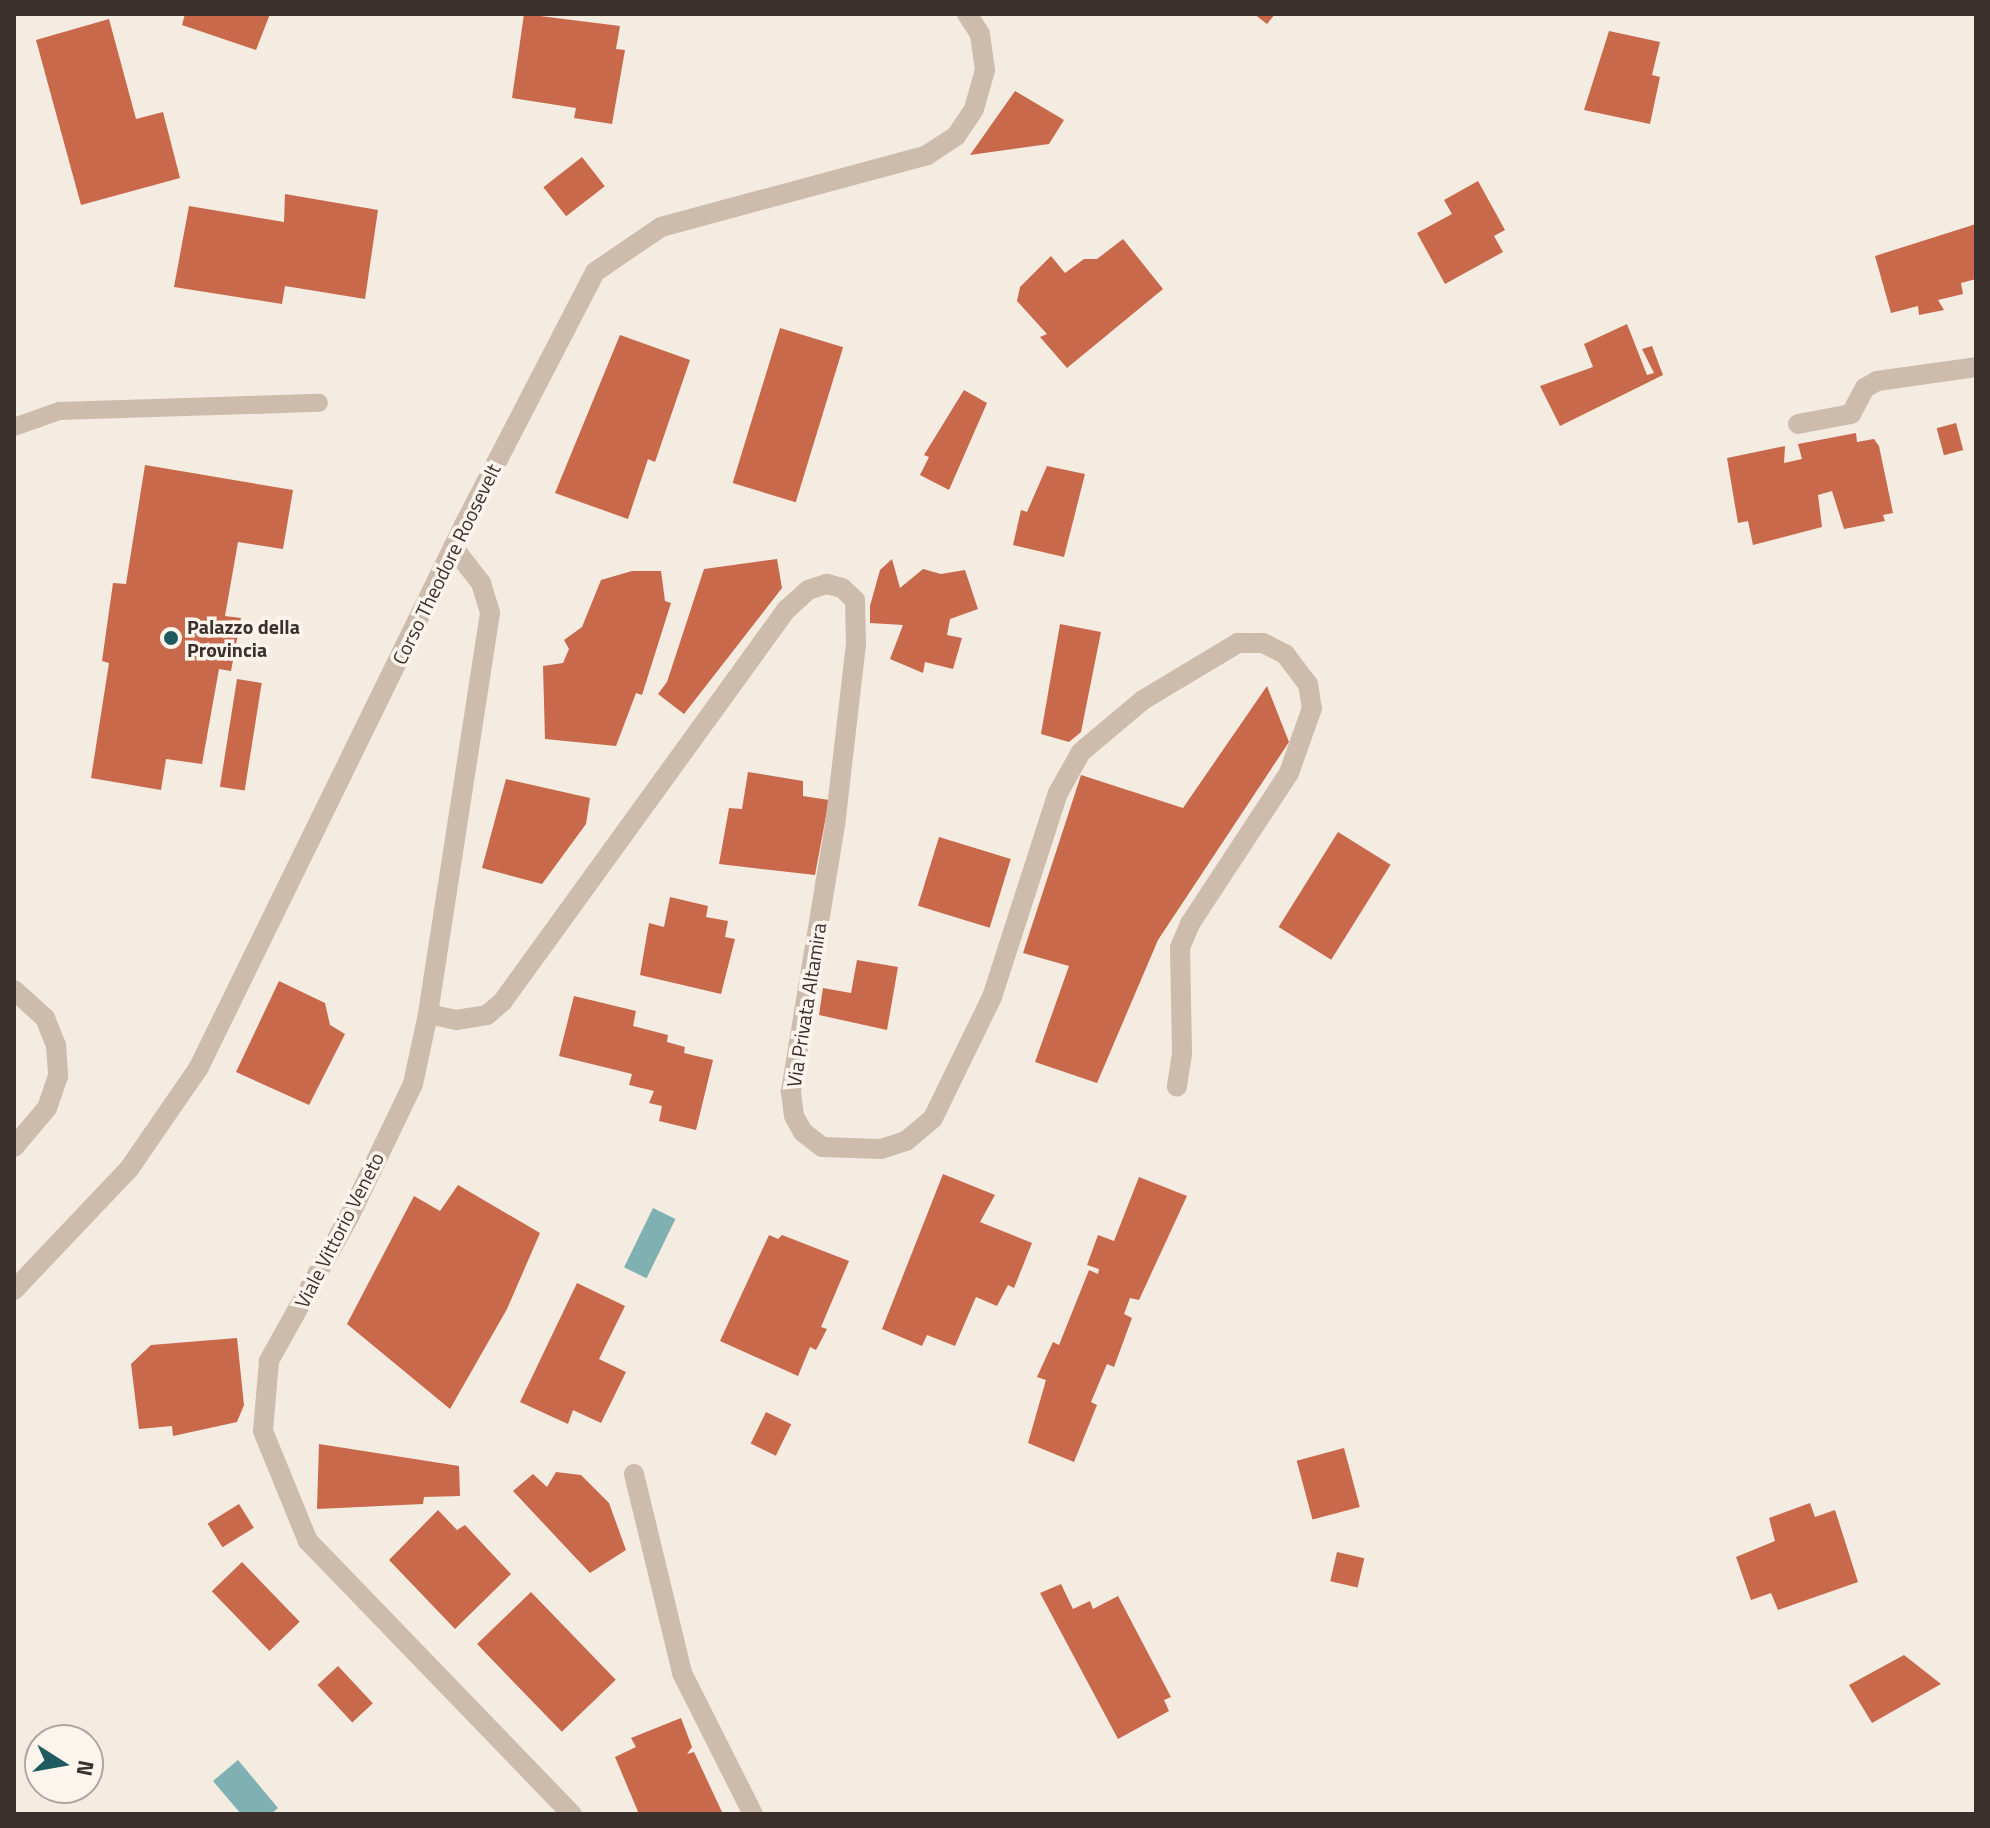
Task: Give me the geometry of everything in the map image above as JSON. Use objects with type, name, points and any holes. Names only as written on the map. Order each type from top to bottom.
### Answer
[{"type":"street","name":"Corso Theodore Roosevelt","points":[[14,1290],[129,1169],[199,1067],[453,547],[595,272],[661,227],[927,155],[956,136],[974,109],[985,70],[980,34],[967,14]]},
{"type":"street","points":[[1798,424],[1851,414],[1865,388],[1877,381],[1976,367]]},
{"type":"street","name":"Viale Vittorio Veneto","points":[[453,547],[481,583],[490,613],[428,1014],[413,1084],[349,1217],[269,1361],[263,1431],[308,1541],[572,1814]]},
{"type":"street","name":"Via Privata Altamira","points":[[428,1014],[456,1020],[487,1015],[503,1001],[786,610],[808,590],[827,584],[842,588],[855,600],[856,644],[841,782],[791,1092],[794,1116],[803,1132],[822,1147],[881,1149],[906,1141],[933,1118],[992,997],[1058,793],[1081,752],[1143,700],[1238,643],[1263,643],[1285,654],[1308,684],[1312,708],[1289,773],[1190,924],[1180,948],[1182,1054],[1177,1087]]},
{"type":"street","points":[[14,990],[45,1018],[56,1045],[58,1076],[47,1108],[14,1147]]},
{"type":"street","points":[[634,1474],[682,1673],[753,1814]]},
{"type":"lane","points":[[14,427],[59,411],[319,403]]},
{"type":"water","points":[[653,1208],[675,1219],[647,1278],[624,1267]]},
{"type":"water","points":[[238,1760],[278,1808],[271,1814],[241,1814],[213,1781]]},
{"type":"building","points":[[185,14],[270,14],[256,50],[182,25]]},
{"type":"building","points":[[524,14],[620,26],[616,49],[625,50],[612,124],[574,118],[576,108],[512,98]]},
{"type":"building","points":[[1254,14],[1275,14],[1267,24]]},
{"type":"building","points":[[109,19],[136,119],[163,112],[180,178],[81,205],[36,40]]},
{"type":"building","points":[[1609,31],[1660,42],[1652,75],[1660,77],[1650,124],[1584,110]]},
{"type":"building","points":[[1015,91],[1064,120],[1049,144],[970,155]]},
{"type":"building","points":[[582,157],[605,186],[566,216],[543,187]]},
{"type":"building","points":[[1478,181],[1505,230],[1494,236],[1503,252],[1445,284],[1417,233],[1452,214],[1444,200]]},
{"type":"building","points":[[285,194],[378,210],[365,299],[285,286],[282,304],[174,287],[189,206],[284,222]]},
{"type":"building","points":[[1976,224],[1976,279],[1961,283],[1963,294],[1938,300],[1944,310],[1919,315],[1918,306],[1891,313],[1875,256]]},
{"type":"building","points":[[1123,239],[1163,289],[1067,368],[1040,337],[1047,334],[1017,301],[1020,287],[1051,256],[1065,273],[1084,259],[1097,259]]},
{"type":"building","points":[[1627,324],[1647,375],[1654,373],[1642,349],[1652,346],[1663,375],[1560,426],[1540,386],[1593,367],[1584,344]]},
{"type":"building","points":[[780,328],[843,347],[796,502],[733,483]]},
{"type":"building","points":[[620,335],[690,360],[655,462],[648,459],[628,519],[555,493]]},
{"type":"building","points":[[964,390],[987,403],[949,490],[920,475],[929,457],[924,455]]},
{"type":"building","points":[[1956,423],[1963,450],[1944,455],[1937,428]]},
{"type":"building","points":[[1856,433],[1857,442],[1874,439],[1879,446],[1893,513],[1883,515],[1885,521],[1844,529],[1832,491],[1818,495],[1822,527],[1753,545],[1748,521],[1738,523],[1727,458],[1785,446],[1784,463],[1802,459],[1798,444]]},
{"type":"building","name":"Palazzo della Provincia","points":[[145,465],[293,490],[283,549],[238,542],[225,616],[241,618],[231,671],[219,669],[202,764],[166,759],[161,790],[91,778],[109,663],[102,661],[113,583],[126,584]]},
{"type":"building","points":[[1047,466],[1085,474],[1064,557],[1013,545],[1021,510],[1027,512]]},
{"type":"building","points":[[777,559],[782,588],[684,714],[658,694],[667,682],[704,569]]},
{"type":"building","points":[[892,559],[900,588],[923,569],[941,574],[965,570],[978,609],[950,619],[947,635],[962,638],[953,669],[925,662],[923,673],[890,659],[903,625],[870,623],[870,606],[880,570]]},
{"type":"building","points":[[632,571],[661,571],[665,601],[671,603],[642,695],[636,693],[616,746],[545,739],[543,666],[563,663],[569,649],[564,640],[582,627],[601,580]]},
{"type":"building","points":[[1060,624],[1101,632],[1081,732],[1069,742],[1041,734]]},
{"type":"building","points":[[237,679],[262,683],[245,791],[220,787]]},
{"type":"building","points":[[1267,686],[1289,742],[1158,940],[1097,1083],[1035,1062],[1069,966],[1023,953],[1081,775],[1183,808]]},
{"type":"building","points":[[748,772],[803,781],[803,796],[829,800],[815,875],[719,864],[729,808],[742,809]]},
{"type":"building","points":[[506,779],[590,798],[586,824],[542,884],[482,868]]},
{"type":"building","points":[[1338,832],[1391,865],[1331,960],[1279,927]]},
{"type":"building","points":[[939,837],[1011,859],[990,928],[918,906]]},
{"type":"building","points":[[670,897],[708,906],[706,917],[728,921],[725,937],[735,939],[721,994],[640,975],[649,923],[664,927]]},
{"type":"building","points":[[857,960],[898,967],[887,1030],[819,1015],[823,988],[851,993]]},
{"type":"building","points":[[279,981],[325,1003],[330,1025],[345,1034],[309,1105],[236,1072]]},
{"type":"building","points":[[574,996],[636,1011],[633,1026],[668,1035],[667,1042],[685,1047],[684,1053],[713,1060],[696,1130],[659,1121],[662,1106],[649,1103],[654,1091],[629,1085],[632,1074],[559,1056]]},
{"type":"building","points":[[943,1174],[995,1195],[980,1222],[1032,1243],[1014,1288],[1008,1285],[997,1306],[976,1297],[955,1346],[927,1335],[922,1346],[882,1329]]},
{"type":"building","points":[[1139,1177],[1187,1196],[1139,1300],[1130,1298],[1124,1314],[1132,1318],[1114,1367],[1107,1364],[1091,1402],[1097,1405],[1074,1462],[1028,1443],[1046,1380],[1037,1377],[1053,1342],[1059,1345],[1089,1270],[1098,1274],[1099,1269],[1087,1265],[1098,1235],[1114,1241]]},
{"type":"building","points":[[458,1185],[540,1233],[507,1309],[450,1409],[347,1324],[414,1196],[440,1211]]},
{"type":"building","points":[[769,1235],[778,1239],[782,1235],[849,1261],[821,1327],[827,1329],[816,1350],[810,1347],[798,1376],[720,1341]]},
{"type":"building","points":[[577,1283],[625,1306],[599,1359],[626,1372],[601,1423],[573,1410],[568,1424],[520,1402]]},
{"type":"building","points":[[237,1338],[244,1405],[237,1422],[173,1436],[172,1426],[139,1429],[131,1364],[151,1345]]},
{"type":"building","points":[[766,1412],[791,1424],[776,1456],[751,1443]]},
{"type":"building","points":[[319,1444],[459,1466],[460,1496],[424,1497],[423,1504],[317,1509]]},
{"type":"building","points":[[1344,1448],[1360,1507],[1312,1520],[1297,1461]]},
{"type":"building","points":[[556,1472],[581,1475],[609,1503],[626,1550],[590,1573],[513,1491],[533,1474],[547,1487]]},
{"type":"building","points":[[1810,1503],[1815,1517],[1835,1510],[1858,1582],[1778,1610],[1771,1593],[1751,1600],[1736,1557],[1775,1541],[1769,1518]]},
{"type":"building","points":[[239,1504],[254,1528],[222,1547],[208,1524]]},
{"type":"building","points":[[438,1510],[457,1530],[465,1525],[511,1574],[455,1629],[389,1560]]},
{"type":"building","points":[[1337,1552],[1364,1558],[1358,1588],[1330,1581]]},
{"type":"building","points":[[242,1562],[300,1622],[269,1651],[212,1591]]},
{"type":"building","points":[[1061,1584],[1073,1609],[1090,1601],[1093,1609],[1118,1596],[1171,1697],[1164,1700],[1169,1711],[1118,1739],[1040,1593]]},
{"type":"building","points":[[531,1592],[616,1680],[562,1732],[477,1644]]},
{"type":"building","points":[[1904,1655],[1941,1684],[1872,1723],[1849,1685]]},
{"type":"building","points":[[338,1666],[373,1703],[352,1722],[318,1685]]},
{"type":"building","points":[[681,1718],[692,1747],[687,1754],[694,1752],[722,1812],[639,1814],[615,1757],[636,1747],[631,1738]]},
{"type":"place","name":"Palazzo della Provincia","points":[[171,638]]}]
